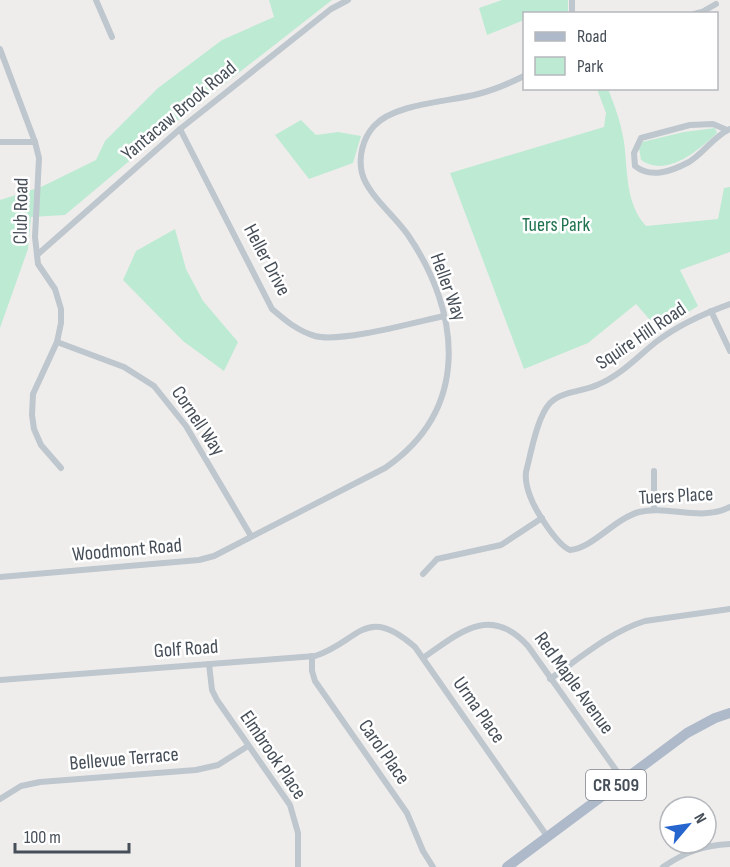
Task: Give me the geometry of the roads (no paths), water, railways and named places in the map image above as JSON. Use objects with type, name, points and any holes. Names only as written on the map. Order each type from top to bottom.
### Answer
[{"type":"main road","name":"CR 509","points":[[507,867],[687,733],[730,713]]},
{"type":"street","points":[[96,0],[112,37]]},
{"type":"street","name":"Yantacaw Brook Road","points":[[37,255],[180,129],[331,9],[348,0]]},
{"type":"street","points":[[702,12],[716,4]]},
{"type":"street","name":"Club Road","points":[[0,49],[39,158],[35,237],[38,264],[55,289],[61,309],[57,342],[33,394],[32,415],[34,429],[41,445],[61,468]]},
{"type":"street","name":"Heller Way","points":[[251,536],[385,468],[417,441],[436,411],[447,378],[450,350],[447,326],[434,284],[406,233],[367,184],[362,171],[360,159],[363,146],[376,124],[392,114],[479,94],[523,77]]},
{"type":"street","points":[[713,123],[728,130],[689,162],[657,174],[643,172],[635,166],[634,153],[641,138],[690,125],[713,123]]},
{"type":"street","name":"Heller Drive","points":[[180,129],[272,309],[296,329],[318,337],[348,336],[444,316]]},
{"type":"street","points":[[0,142],[35,142]]},
{"type":"street","name":"Squire Hill Road","points":[[542,415],[549,404],[558,398],[597,385],[613,376],[659,340],[711,311],[730,304]]},
{"type":"street","points":[[711,311],[730,351]]},
{"type":"street","name":"Cornell Way","points":[[57,342],[124,368],[154,387],[186,426],[251,536]]},
{"type":"street","name":"Tuers Place","points":[[542,415],[525,479],[532,501],[562,546],[574,550],[583,546],[628,516],[654,510],[714,513],[730,507]]},
{"type":"street","points":[[654,471],[654,510]]},
{"type":"street","points":[[423,574],[436,559],[501,545],[542,518]]},
{"type":"street","name":"Woodmont Road","points":[[0,577],[199,560],[214,556],[251,536]]},
{"type":"street","points":[[550,678],[611,636],[632,625],[645,621],[730,609]]},
{"type":"street","name":"Red Maple Avenue","points":[[423,658],[472,626],[485,624],[510,630],[519,635],[623,780]]},
{"type":"street","name":"Golf Road","points":[[0,680],[312,656],[323,653],[355,632],[367,628]]},
{"type":"street","name":"Urma Place","points":[[367,628],[391,629],[415,647],[547,836]]},
{"type":"street","name":"Carol Place","points":[[312,656],[315,681],[407,813],[423,851],[433,867]]},
{"type":"street","name":"Elmbrook Place","points":[[209,664],[212,690],[217,700],[290,805],[298,833],[298,867]]},
{"type":"street","name":"Bellevue Terrace","points":[[0,799],[21,786],[40,782],[196,770],[218,765],[248,746]]},
{"type":"street","points":[[663,867],[690,851],[730,844]]},
{"type":"park label","name":"Tuers Park","points":[[556,225]]}]
